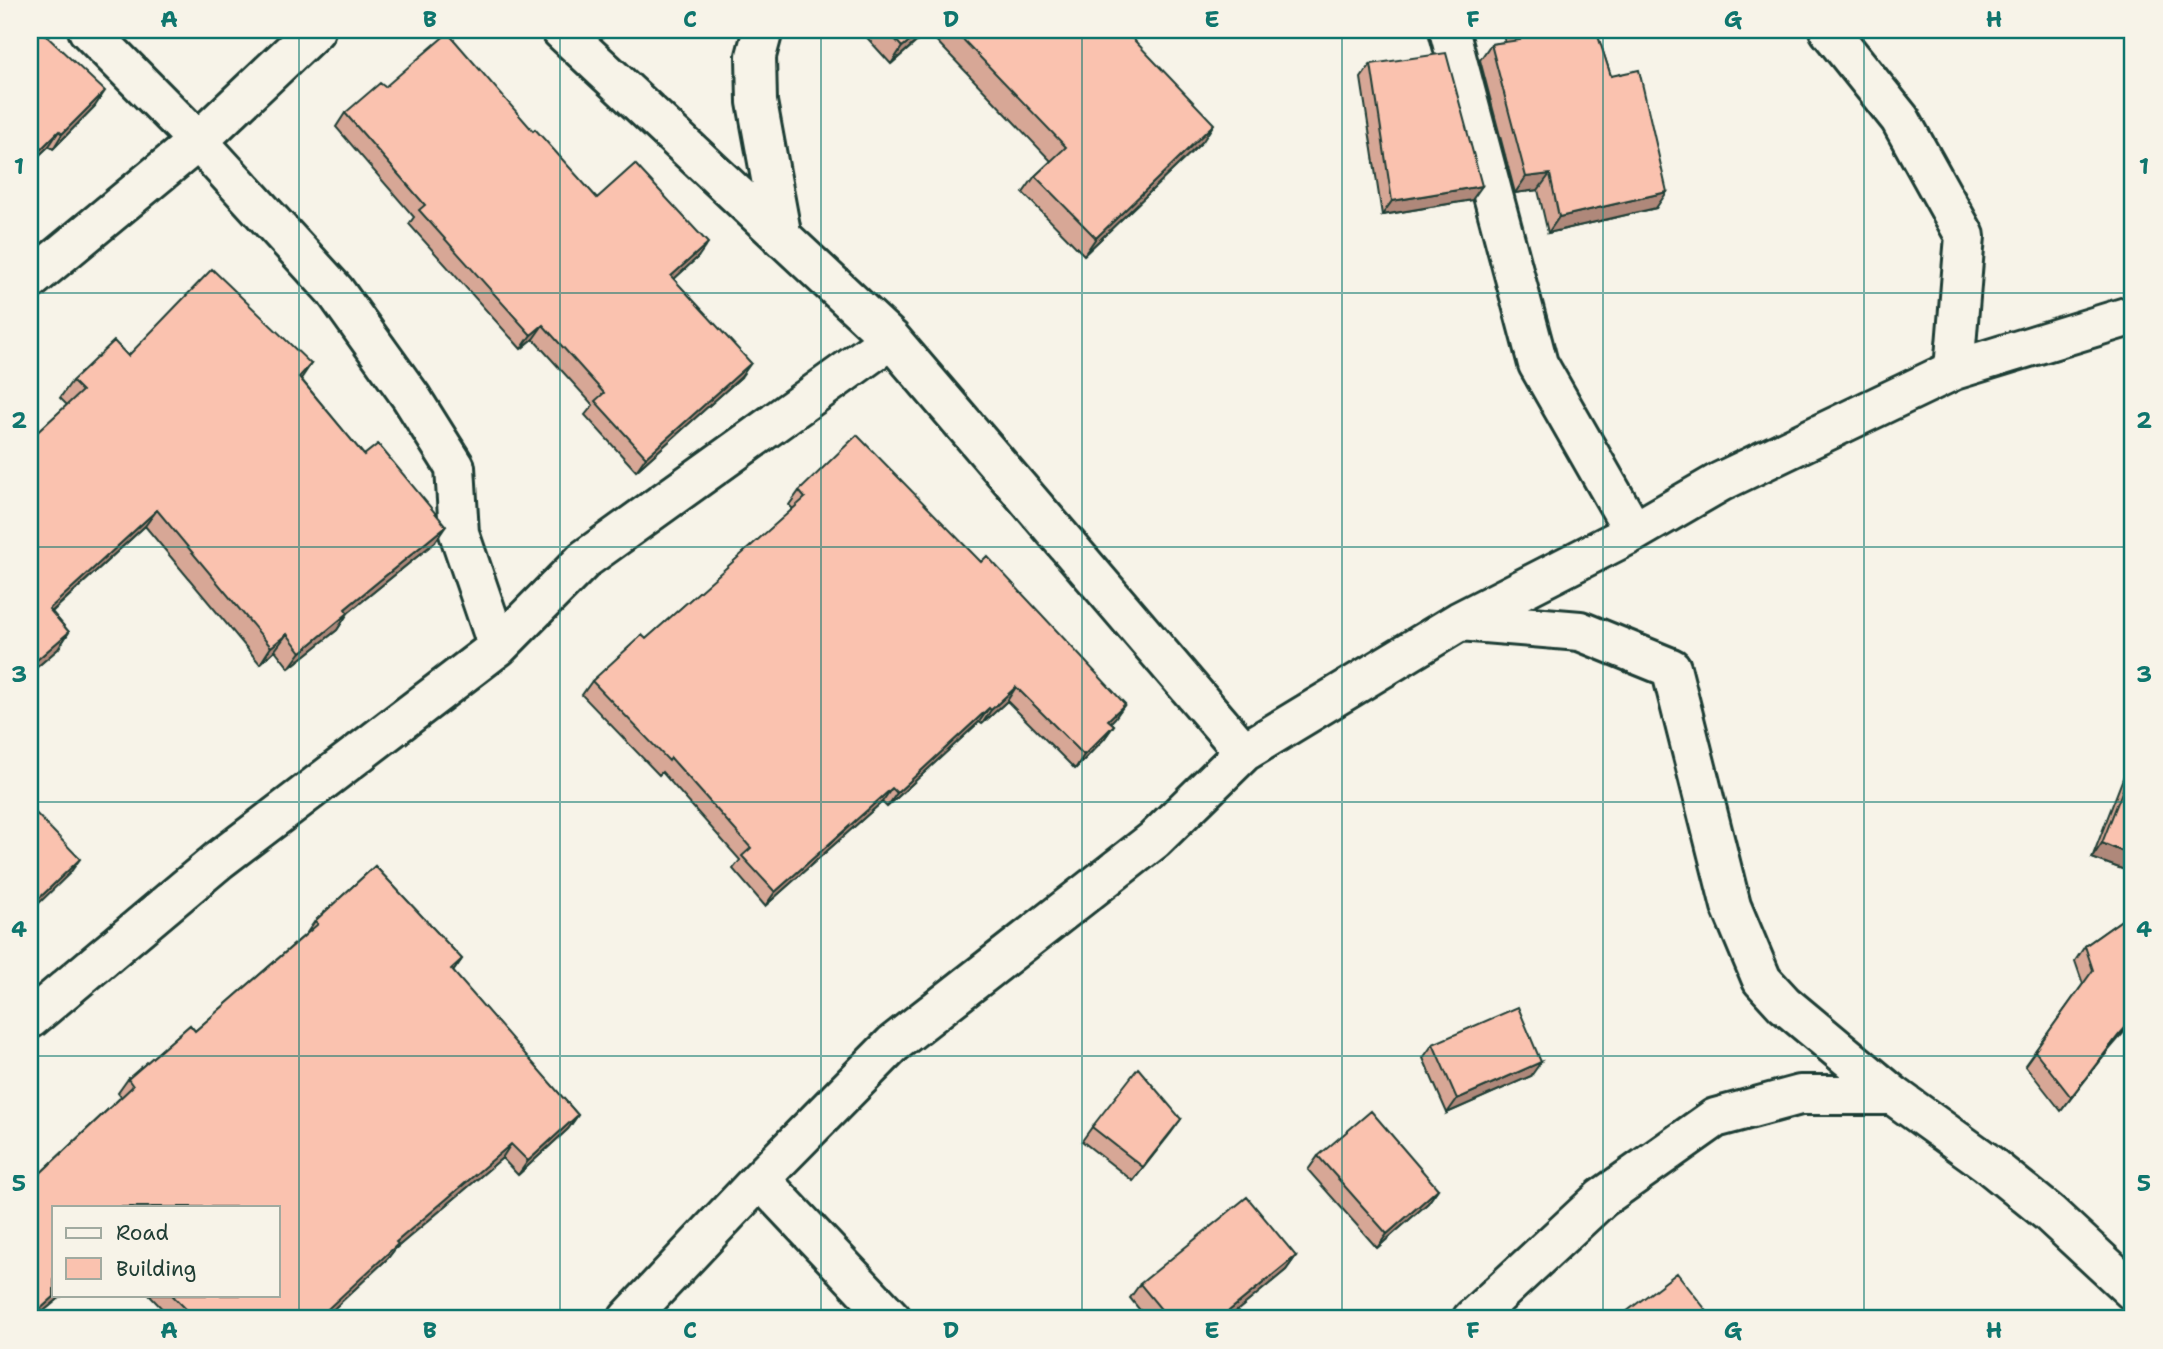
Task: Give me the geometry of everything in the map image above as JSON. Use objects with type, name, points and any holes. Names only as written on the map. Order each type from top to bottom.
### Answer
[{"type":"street","points":[[88,30],[198,141],[335,292],[411,397],[455,467],[459,533],[498,647]]},
{"type":"street","points":[[30,280],[198,141],[315,30]]},
{"type":"street","points":[[561,30],[891,339],[1244,752]]},
{"type":"street","points":[[763,30],[756,56],[757,102],[782,238]]},
{"type":"street","points":[[1449,30],[1538,364],[1633,532]]},
{"type":"street","points":[[1829,30],[1900,118],[1965,236],[1954,370]]},
{"type":"street","points":[[628,1319],[893,1044],[1154,840],[1244,752],[1460,621],[1633,532],[1720,482],[1954,370],[2133,315]]},
{"type":"street","points":[[30,1018],[219,860],[498,647],[585,559],[891,339]]},
{"type":"street","points":[[1460,621],[1580,631],[1671,668],[1731,906],[1762,980],[1784,1004],[1893,1095],[2028,1196],[2133,1291]]},
{"type":"street","points":[[1472,1319],[1602,1198],[1715,1118],[1800,1095],[1893,1095]]},
{"type":"street","points":[[760,1179],[892,1319]]},
{"type":"building","points":[[30,30],[40,30],[105,91],[62,134],[59,131],[30,160]]},
{"type":"building","points":[[887,30],[923,30],[902,47]]},
{"type":"building","points":[[954,30],[1135,30],[1138,34],[1133,39],[1214,124],[1096,238],[1035,176],[1066,147]]},
{"type":"building","points":[[1517,30],[1596,30],[1611,76],[1639,70],[1667,192],[1559,217],[1550,174],[1526,177],[1491,44],[1520,40]]},
{"type":"building","points":[[448,33],[533,131],[535,129],[597,198],[635,164],[708,243],[671,276],[751,363],[646,457],[595,401],[604,393],[543,325],[531,335],[419,210],[425,205],[345,113],[380,83],[385,87]]},
{"type":"building","points":[[1446,53],[1482,186],[1392,201],[1371,64]]},
{"type":"building","points":[[212,269],[311,364],[299,377],[364,455],[378,444],[446,526],[345,609],[348,613],[301,652],[287,634],[271,647],[157,510],[49,609],[69,632],[30,666],[30,439],[82,391],[72,381],[114,341],[128,356]]},
{"type":"building","points":[[857,435],[981,562],[987,556],[1125,704],[1108,720],[1114,725],[1084,755],[1016,687],[991,710],[989,708],[897,793],[892,788],[775,892],[742,856],[751,848],[671,758],[669,761],[592,681],[642,635],[646,639],[805,498],[799,491]]},
{"type":"building","points":[[2133,764],[2133,856],[2102,843]]},
{"type":"building","points":[[30,807],[80,859],[30,907]]},
{"type":"building","points":[[375,866],[462,959],[451,969],[578,1115],[528,1161],[511,1144],[396,1242],[398,1244],[317,1319],[179,1318],[187,1310],[173,1296],[280,1296],[280,1206],[52,1206],[52,1296],[55,1296],[30,1318],[30,1183],[133,1086],[128,1079],[190,1025],[195,1031],[318,924],[315,921]]},
{"type":"building","points":[[2133,912],[2133,1019],[2071,1097],[2035,1051],[2093,970],[2085,946]]},
{"type":"building","points":[[1518,1007],[1541,1062],[1457,1099],[1433,1044]]},
{"type":"building","points":[[1138,1068],[1181,1119],[1143,1167],[1092,1127]]},
{"type":"building","points":[[1371,1111],[1438,1189],[1387,1234],[1318,1156]]},
{"type":"building","points":[[1247,1197],[1296,1256],[1219,1319],[1169,1319],[1140,1284]]},
{"type":"building","points":[[1677,1273],[1713,1319],[1626,1319],[1622,1315]]}]
